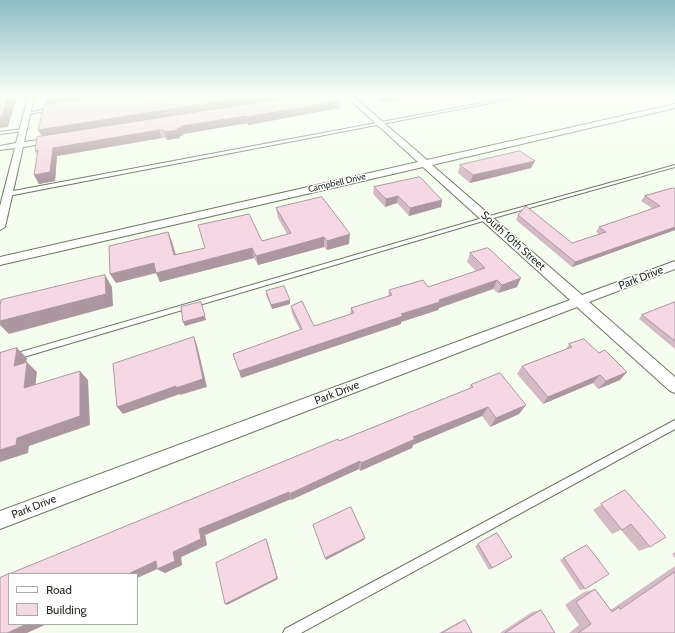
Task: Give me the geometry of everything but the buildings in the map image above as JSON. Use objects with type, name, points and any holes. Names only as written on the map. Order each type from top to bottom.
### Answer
[{"type":"street","points":[[0,227],[24,127]]},
{"type":"street","name":"South 10th Street","points":[[384,127],[675,386]]},
{"type":"street","name":"Campbell Drive","points":[[0,261],[585,127]]},
{"type":"street","points":[[0,148],[58,139]]},
{"type":"street","name":"Park Drive","points":[[0,520],[675,265]]},
{"type":"lane","points":[[8,194],[361,127]]},
{"type":"lane","points":[[0,133],[23,130]]},
{"type":"lane","points":[[0,361],[488,218],[675,166]]},
{"type":"lane","points":[[289,633],[675,424]]}]
